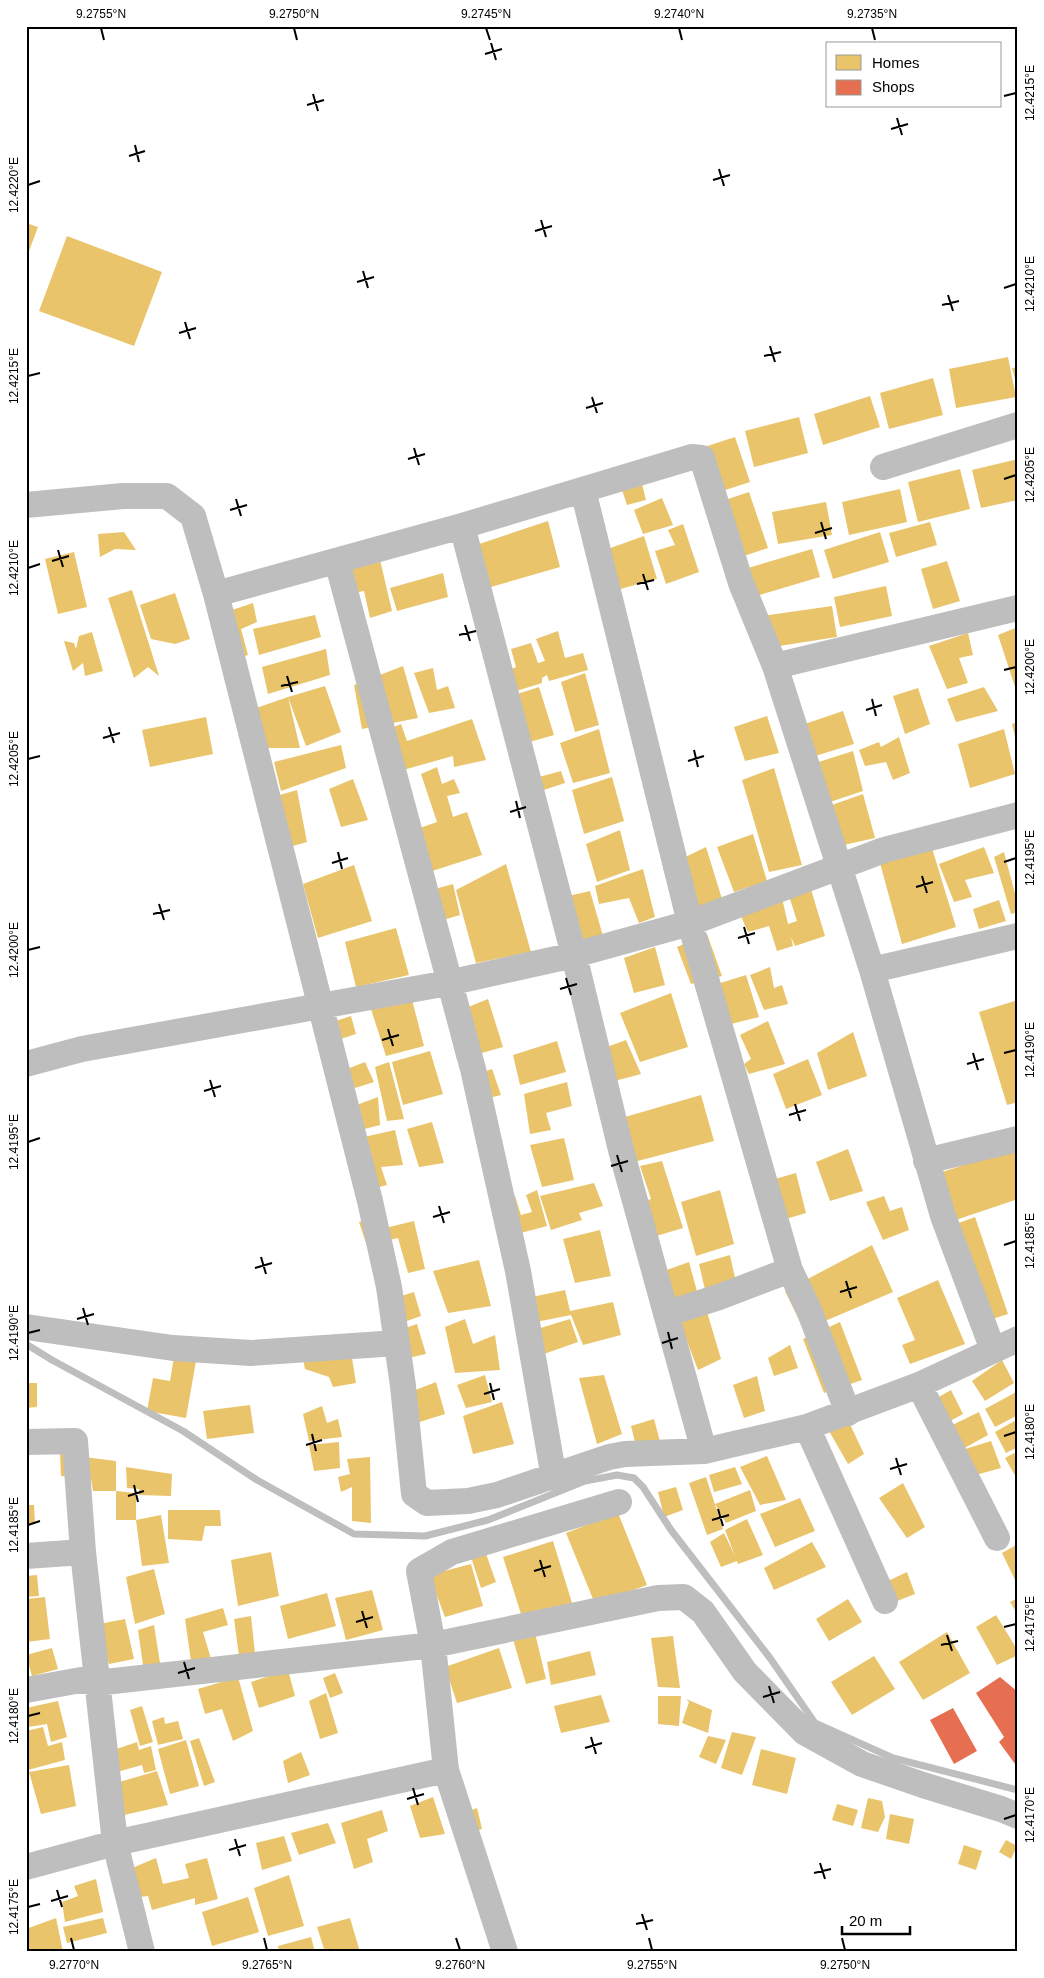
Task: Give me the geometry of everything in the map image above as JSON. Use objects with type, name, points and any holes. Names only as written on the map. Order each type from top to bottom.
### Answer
[{"type":"street","points":[[884,466],[1018,425]]},
{"type":"street","points":[[216,594],[462,526],[692,457],[702,458],[741,583],[775,666],[839,866],[872,970],[946,1225],[993,1350]]},
{"type":"street","points":[[583,490],[690,923],[790,1270],[809,1310],[848,1413]]},
{"type":"street","points":[[26,505],[123,496],[167,496],[193,516],[216,594],[370,1201],[389,1287],[414,1494],[427,1503],[468,1501],[497,1495],[554,1478],[592,1462],[625,1454],[704,1451],[807,1427],[919,1385],[1018,1338]]},
{"type":"street","points":[[462,526],[574,954],[621,1150],[704,1451]]},
{"type":"street","points":[[337,561],[472,1069],[518,1271],[554,1478]]},
{"type":"street","points":[[775,666],[1018,608]]},
{"type":"street","points":[[26,1064],[82,1049],[448,983],[574,954],[690,923],[839,866],[933,836],[1018,815]]},
{"type":"street","points":[[872,970],[1018,936]]},
{"type":"street","points":[[926,1161],[1018,1139]]},
{"type":"street","points":[[666,1314],[719,1297],[790,1270]]},
{"type":"street","points":[[26,1327],[173,1348],[251,1353],[397,1343]]},
{"type":"street","points":[[919,1385],[997,1538]]},
{"type":"street","points":[[807,1427],[885,1601]]},
{"type":"street","points":[[26,1442],[75,1440],[83,1552],[115,1844],[142,1952]]},
{"type":"street","points":[[505,1952],[446,1770],[433,1645],[420,1571],[452,1552],[619,1502]]},
{"type":"street","points":[[26,1556],[83,1552]]},
{"type":"street","points":[[26,1690],[81,1680],[96,1683],[433,1645],[649,1599],[684,1598],[702,1612],[745,1672],[804,1732],[862,1764],[923,1786],[1001,1809],[1018,1816]]},
{"type":"street","points":[[26,1867],[115,1844],[446,1770]]},
{"type":"building: Homes","points":[[26,223],[38,227],[26,259]]},
{"type":"building: Homes","points":[[67,236],[162,272],[134,346],[39,311]]},
{"type":"building: Homes","points":[[1008,357],[1016,397],[956,408],[949,369]]},
{"type":"building: Homes","points":[[1018,367],[1018,386],[1017,386],[1012,368]]},
{"type":"building: Homes","points":[[933,378],[943,415],[889,429],[880,393]]},
{"type":"building: Homes","points":[[870,396],[880,427],[823,445],[814,414]]},
{"type":"building: Homes","points":[[799,417],[808,453],[754,467],[745,431]]},
{"type":"building: Homes","points":[[735,437],[750,482],[713,494],[698,449]]},
{"type":"building: Homes","points":[[1018,459],[1018,500],[981,508],[972,470]]},
{"type":"building: Homes","points":[[960,469],[970,509],[918,522],[908,482]]},
{"type":"building: Homes","points":[[642,484],[646,500],[627,505],[622,490]]},
{"type":"building: Homes","points":[[900,489],[907,522],[849,535],[842,502]]},
{"type":"building: Homes","points":[[749,492],[768,548],[732,560],[713,504]]},
{"type":"building: Homes","points":[[662,498],[673,525],[643,534],[634,510]]},
{"type":"building: Homes","points":[[826,502],[832,535],[778,544],[772,512]]},
{"type":"building: Homes","points":[[548,521],[560,567],[484,589],[473,546]]},
{"type":"building: Homes","points":[[930,522],[937,545],[896,557],[889,533]]},
{"type":"building: Homes","points":[[683,524],[699,572],[666,584],[655,551],[675,545],[668,530]]},
{"type":"building: Homes","points":[[124,532],[136,550],[115,549],[100,557],[98,534]]},
{"type":"building: Homes","points":[[880,532],[889,562],[833,579],[824,550]]},
{"type":"building: Homes","points":[[644,536],[657,579],[613,591],[602,551]]},
{"type":"building: Homes","points":[[812,549],[820,577],[756,596],[748,568]]},
{"type":"building: Homes","points":[[74,552],[87,607],[58,614],[45,559]]},
{"type":"building: Homes","points":[[380,560],[392,611],[370,618],[364,591],[340,595],[335,573]]},
{"type":"building: Homes","points":[[947,561],[960,601],[933,609],[921,569]]},
{"type":"building: Homes","points":[[443,573],[448,597],[397,611],[390,588]]},
{"type":"building: Homes","points":[[886,586],[892,616],[840,627],[834,597]]},
{"type":"building: Homes","points":[[132,590],[159,676],[148,667],[134,678],[108,598]]},
{"type":"building: Homes","points":[[175,593],[190,639],[175,644],[151,639],[140,605]]},
{"type":"building: Homes","points":[[253,603],[257,622],[241,629],[248,655],[229,661],[217,615]]},
{"type":"building: Homes","points":[[832,606],[837,637],[779,646],[750,621],[769,615]]},
{"type":"building: Homes","points":[[315,615],[321,637],[259,655],[253,629]]},
{"type":"building: Homes","points":[[1018,627],[1018,693],[1017,693],[998,635]]},
{"type":"building: Homes","points":[[558,631],[565,658],[583,653],[588,670],[549,681],[547,675],[542,678],[542,683],[513,692],[507,671],[516,667],[511,649],[531,643],[538,663],[545,661],[536,639]]},
{"type":"building: Homes","points":[[92,632],[103,671],[85,676],[83,663],[73,671],[64,641],[74,643],[76,649],[79,636]]},
{"type":"building: Homes","points":[[968,633],[973,655],[959,658],[968,683],[947,689],[929,646]]},
{"type":"building: Homes","points":[[326,649],[330,675],[268,694],[262,667]]},
{"type":"building: Homes","points":[[403,666],[418,718],[362,729],[354,685]]},
{"type":"building: Homes","points":[[433,668],[437,690],[448,686],[455,708],[429,713],[414,673]]},
{"type":"building: Homes","points":[[585,673],[599,725],[575,732],[561,682]]},
{"type":"building: Homes","points":[[325,686],[341,732],[306,746],[288,697]]},
{"type":"building: Homes","points":[[539,687],[554,735],[512,747],[496,701]]},
{"type":"building: Homes","points":[[984,687],[998,711],[956,722],[947,699]]},
{"type":"building: Homes","points":[[918,688],[930,724],[905,734],[893,696]]},
{"type":"building: Homes","points":[[288,697],[300,748],[249,748],[239,714]]},
{"type":"building: Homes","points":[[843,711],[854,744],[799,761],[790,729]]},
{"type":"building: Homes","points":[[767,716],[779,753],[745,761],[734,727]]},
{"type":"building: Homes","points":[[206,717],[213,754],[150,767],[142,730]]},
{"type":"building: Homes","points":[[472,719],[486,760],[454,767],[453,756],[396,772],[378,733],[401,724],[407,741]]},
{"type":"building: Homes","points":[[1018,722],[1018,745],[1017,745],[1012,724]]},
{"type":"building: Homes","points":[[599,729],[610,773],[573,783],[560,743]]},
{"type":"building: Homes","points":[[1004,729],[1015,774],[970,788],[958,744]]},
{"type":"building: Homes","points":[[899,737],[910,773],[893,780],[886,762],[865,766],[859,750],[879,742],[881,747]]},
{"type":"building: Homes","points":[[341,745],[346,768],[281,791],[274,762]]},
{"type":"building: Homes","points":[[853,751],[863,791],[812,808],[800,768]]},
{"type":"building: Homes","points":[[437,767],[442,784],[454,779],[460,793],[447,796],[453,817],[467,812],[482,855],[429,872],[417,829],[437,822],[421,774]]},
{"type":"building: Homes","points":[[774,768],[802,865],[769,872],[742,780]]},
{"type":"building: Homes","points":[[561,771],[565,783],[522,797],[539,777]]},
{"type":"building: Homes","points":[[612,777],[624,821],[584,834],[572,790]]},
{"type":"building: Homes","points":[[353,779],[368,820],[341,827],[329,789]]},
{"type":"building: Homes","points":[[297,790],[307,842],[271,852],[259,801]]},
{"type":"building: Homes","points":[[863,794],[875,838],[826,849],[815,811]]},
{"type":"building: Homes","points":[[620,830],[630,870],[597,882],[586,844]]},
{"type":"building: Homes","points":[[753,834],[767,881],[734,892],[717,847]]},
{"type":"building: Homes","points":[[706,847],[722,899],[678,913],[663,868]]},
{"type":"building: Homes","points":[[984,847],[994,873],[965,880],[972,897],[954,902],[939,864]]},
{"type":"building: Homes","points":[[932,848],[956,927],[902,944],[880,863]]},
{"type":"building: Homes","points":[[1004,852],[1018,905],[1018,912],[1011,914],[994,857]]},
{"type":"building: Homes","points":[[506,864],[531,952],[476,963],[456,890]]},
{"type":"building: Homes","points":[[354,865],[372,921],[318,938],[303,884]]},
{"type":"building: Homes","points":[[643,869],[655,917],[639,923],[629,898],[599,904],[595,886]]},
{"type":"building: Homes","points":[[453,884],[460,915],[423,926],[417,894]]},
{"type":"building: Homes","points":[[810,886],[825,936],[795,946],[791,937],[793,946],[777,951],[769,926],[748,932],[740,914],[782,898],[788,924],[797,921],[789,896]]},
{"type":"building: Homes","points":[[590,891],[603,936],[580,942],[568,896]]},
{"type":"building: Homes","points":[[999,900],[1006,921],[979,929],[973,909]]},
{"type":"building: Homes","points":[[396,928],[409,975],[356,987],[345,942]]},
{"type":"building: Homes","points":[[707,934],[722,976],[691,984],[677,947]]},
{"type":"building: Homes","points":[[655,947],[665,985],[634,993],[624,958]]},
{"type":"building: Homes","points":[[770,967],[774,988],[782,985],[788,1004],[764,1010],[750,975]]},
{"type":"building: Homes","points":[[746,975],[759,1017],[727,1025],[714,985]]},
{"type":"building: Homes","points":[[671,993],[688,1047],[640,1062],[620,1013]]},
{"type":"building: Homes","points":[[411,996],[424,1046],[386,1056],[371,1009]]},
{"type":"building: Homes","points":[[488,999],[503,1047],[457,1060],[446,1016]]},
{"type":"building: Homes","points":[[1018,1000],[1018,1102],[1007,1105],[979,1012]]},
{"type":"building: Homes","points":[[351,1016],[356,1034],[325,1044],[320,1026]]},
{"type":"building: Homes","points":[[768,1021],[785,1064],[749,1074],[744,1064],[751,1059],[740,1035]]},
{"type":"building: Homes","points":[[853,1032],[867,1076],[828,1090],[817,1053]]},
{"type":"building: Homes","points":[[626,1040],[641,1074],[596,1086],[588,1054]]},
{"type":"building: Homes","points":[[557,1041],[566,1072],[520,1085],[513,1055]]},
{"type":"building: Homes","points":[[430,1051],[443,1094],[403,1105],[392,1062]]},
{"type":"building: Homes","points":[[808,1059],[822,1095],[786,1109],[773,1074]]},
{"type":"building: Homes","points":[[365,1062],[374,1082],[355,1088],[347,1069]]},
{"type":"building: Homes","points":[[389,1062],[404,1119],[387,1121],[375,1067]]},
{"type":"building: Homes","points":[[492,1069],[501,1095],[473,1102],[467,1077]]},
{"type":"building: Homes","points":[[567,1082],[572,1106],[546,1113],[551,1130],[530,1134],[524,1094]]},
{"type":"building: Homes","points":[[701,1095],[714,1141],[630,1163],[618,1119]]},
{"type":"building: Homes","points":[[378,1097],[380,1125],[345,1134],[354,1106]]},
{"type":"building: Homes","points":[[432,1122],[444,1163],[419,1167],[407,1129]]},
{"type":"building: Homes","points":[[395,1130],[403,1165],[381,1167],[387,1185],[360,1192],[364,1137]]},
{"type":"building: Homes","points":[[564,1138],[574,1180],[542,1187],[530,1145]]},
{"type":"building: Homes","points":[[848,1149],[863,1191],[830,1201],[816,1162]]},
{"type":"building: Homes","points":[[1013,1149],[1018,1162],[1018,1199],[938,1226],[921,1179]]},
{"type":"building: Homes","points":[[662,1161],[683,1228],[653,1237],[624,1208],[651,1199],[640,1166]]},
{"type":"building: Homes","points":[[796,1173],[806,1213],[766,1225],[754,1185]]},
{"type":"building: Homes","points":[[594,1183],[603,1206],[579,1213],[582,1220],[551,1230],[540,1196]]},
{"type":"building: Homes","points":[[537,1190],[547,1226],[517,1234],[493,1202],[515,1196],[521,1215],[532,1212],[526,1195]]},
{"type":"building: Homes","points":[[720,1190],[734,1244],[696,1256],[681,1202]]},
{"type":"building: Homes","points":[[884,1196],[890,1211],[902,1207],[909,1230],[883,1240],[866,1202]]},
{"type":"building: Homes","points":[[376,1215],[381,1229],[414,1221],[425,1269],[408,1273],[398,1238],[385,1241],[376,1273],[359,1222]]},
{"type":"building: Homes","points":[[975,1217],[1008,1314],[971,1326],[937,1231]]},
{"type":"building: Homes","points":[[600,1230],[611,1276],[575,1283],[563,1239]]},
{"type":"building: Homes","points":[[872,1245],[893,1292],[804,1330],[785,1291]]},
{"type":"building: Homes","points":[[730,1255],[737,1287],[706,1294],[699,1264]]},
{"type":"building: Homes","points":[[479,1260],[491,1306],[448,1313],[433,1271]]},
{"type":"building: Homes","points":[[689,1262],[698,1295],[663,1305],[658,1273]]},
{"type":"building: Homes","points":[[938,1280],[965,1344],[910,1364],[902,1345],[915,1340],[897,1298]]},
{"type":"building: Homes","points":[[565,1290],[570,1311],[613,1302],[621,1335],[583,1345],[571,1315],[531,1323],[527,1298]]},
{"type":"building: Homes","points":[[414,1292],[421,1316],[390,1327],[382,1302]]},
{"type":"building: Homes","points":[[707,1312],[721,1359],[698,1370],[680,1323]]},
{"type":"building: Homes","points":[[465,1319],[473,1344],[495,1335],[500,1370],[455,1373],[445,1327]]},
{"type":"building: Homes","points":[[570,1319],[578,1342],[538,1356],[524,1333]]},
{"type":"building: Homes","points":[[840,1322],[862,1380],[824,1393],[803,1339]]},
{"type":"building: Homes","points":[[417,1324],[426,1354],[395,1361],[387,1334]]},
{"type":"building: Homes","points":[[790,1345],[798,1368],[774,1376],[768,1358]]},
{"type":"building: Homes","points":[[351,1352],[356,1383],[333,1387],[329,1377],[305,1369],[302,1354]]},
{"type":"building: Homes","points":[[174,1357],[196,1361],[186,1418],[147,1411],[153,1378],[170,1381]]},
{"type":"building: Homes","points":[[1002,1360],[1014,1383],[985,1401],[972,1381]]},
{"type":"building: Homes","points":[[485,1375],[492,1402],[466,1408],[457,1385]]},
{"type":"building: Homes","points":[[604,1375],[622,1434],[597,1444],[579,1378]]},
{"type":"building: Homes","points":[[757,1376],[765,1411],[744,1418],[733,1385]]},
{"type":"building: Homes","points":[[436,1382],[445,1414],[410,1425],[400,1396]]},
{"type":"building: Homes","points":[[26,1383],[37,1383],[37,1407],[26,1408]]},
{"type":"building: Homes","points":[[951,1390],[963,1414],[937,1428],[925,1405]]},
{"type":"building: Homes","points":[[1018,1391],[1018,1415],[995,1427],[985,1409]]},
{"type":"building: Homes","points":[[502,1402],[514,1444],[473,1454],[463,1416]]},
{"type":"building: Homes","points":[[250,1405],[254,1433],[207,1439],[203,1411]]},
{"type":"building: Homes","points":[[322,1406],[327,1423],[338,1419],[342,1437],[309,1441],[303,1414]]},
{"type":"building: Homes","points":[[979,1412],[988,1435],[950,1456],[938,1432]]},
{"type":"building: Homes","points":[[654,1419],[662,1449],[639,1458],[631,1426]]},
{"type":"building: Homes","points":[[1018,1419],[1018,1447],[1006,1453],[995,1432]]},
{"type":"building: Homes","points":[[848,1420],[864,1454],[848,1464],[829,1431]]},
{"type":"building: Homes","points":[[991,1441],[1001,1468],[972,1476],[962,1450]]},
{"type":"building: Homes","points":[[339,1442],[340,1468],[314,1471],[309,1445]]},
{"type":"building: Homes","points":[[1018,1451],[1018,1476],[1016,1477],[1005,1458]]},
{"type":"building: Homes","points":[[60,1454],[116,1461],[116,1491],[93,1491],[91,1479],[61,1476]]},
{"type":"building: Homes","points":[[767,1456],[786,1500],[760,1505],[740,1467]]},
{"type":"building: Homes","points":[[370,1457],[371,1523],[352,1521],[352,1487],[341,1492],[338,1477],[350,1474],[347,1459]]},
{"type":"building: Homes","points":[[126,1467],[172,1474],[171,1496],[139,1495],[139,1489],[127,1488]]},
{"type":"building: Homes","points":[[735,1467],[742,1484],[714,1492],[709,1475]]},
{"type":"building: Homes","points":[[706,1477],[723,1529],[707,1535],[689,1483]]},
{"type":"building: Homes","points":[[903,1483],[925,1527],[907,1538],[879,1498]]},
{"type":"building: Homes","points":[[676,1487],[683,1510],[664,1517],[658,1492]]},
{"type":"building: Homes","points":[[750,1490],[756,1511],[726,1523],[715,1504]]},
{"type":"building: Homes","points":[[116,1491],[136,1493],[136,1520],[116,1520]]},
{"type":"building: Homes","points":[[800,1498],[815,1531],[775,1547],[760,1514]]},
{"type":"building: Homes","points":[[26,1505],[34,1505],[35,1523],[26,1524]]},
{"type":"building: Homes","points":[[168,1510],[220,1510],[221,1526],[205,1526],[202,1541],[168,1539]]},
{"type":"building: Homes","points":[[618,1513],[647,1585],[595,1604],[566,1533]]},
{"type":"building: Homes","points":[[161,1515],[169,1563],[142,1566],[136,1520]]},
{"type":"building: Homes","points":[[747,1519],[763,1555],[738,1564],[737,1561],[721,1567],[710,1542],[724,1533],[735,1556],[725,1530]]},
{"type":"building: Homes","points":[[553,1541],[572,1603],[521,1614],[503,1557]]},
{"type":"building: Homes","points":[[812,1542],[826,1567],[774,1590],[764,1568]]},
{"type":"building: Homes","points":[[1018,1544],[1018,1586],[1002,1553]]},
{"type":"building: Homes","points":[[485,1551],[496,1582],[481,1588],[471,1557]]},
{"type":"building: Homes","points":[[271,1552],[279,1596],[238,1606],[231,1560]]},
{"type":"building: Homes","points":[[471,1564],[483,1606],[445,1617],[429,1575]]},
{"type":"building: Homes","points":[[154,1569],[165,1614],[135,1624],[126,1577]]},
{"type":"building: Homes","points":[[907,1572],[915,1594],[877,1609],[871,1589]]},
{"type":"building: Homes","points":[[37,1575],[39,1596],[26,1597],[26,1576]]},
{"type":"building: Homes","points":[[372,1590],[383,1630],[346,1640],[335,1598]]},
{"type":"building: Homes","points":[[327,1593],[336,1626],[288,1639],[280,1606]]},
{"type":"building: Homes","points":[[45,1597],[50,1639],[26,1642],[26,1599]]},
{"type":"building: Homes","points":[[1018,1598],[1018,1615],[1010,1602]]},
{"type":"building: Homes","points":[[848,1599],[862,1622],[829,1641],[816,1619]]},
{"type":"building: Homes","points":[[223,1608],[228,1625],[203,1632],[211,1659],[191,1661],[185,1619]]},
{"type":"building: Homes","points":[[996,1615],[1018,1651],[1018,1655],[997,1665],[976,1627]]},
{"type":"building: Homes","points":[[251,1616],[255,1653],[239,1656],[234,1619]]},
{"type":"building: Homes","points":[[125,1619],[134,1659],[109,1664],[104,1647],[79,1628]]},
{"type":"building: Homes","points":[[154,1625],[161,1669],[144,1672],[138,1630]]},
{"type":"building: Homes","points":[[947,1632],[970,1673],[923,1700],[899,1662]]},
{"type":"building: Homes","points":[[535,1633],[546,1679],[526,1684],[513,1639]]},
{"type":"building: Homes","points":[[673,1636],[680,1688],[658,1687],[651,1638]]},
{"type":"building: Homes","points":[[52,1648],[58,1669],[32,1676],[26,1655]]},
{"type":"building: Homes","points":[[499,1648],[512,1688],[457,1703],[445,1667]]},
{"type":"building: Homes","points":[[590,1651],[596,1675],[551,1685],[547,1662]]},
{"type":"building: Homes","points":[[874,1656],[895,1689],[852,1715],[831,1682]]},
{"type":"building: Homes","points":[[288,1670],[295,1696],[259,1708],[251,1682]]},
{"type":"building: Homes","points":[[335,1673],[343,1693],[330,1698],[323,1678]]},
{"type":"building: Homes","points":[[238,1677],[253,1731],[233,1741],[222,1709],[205,1714],[198,1689]]},
{"type":"building: Homes","points":[[326,1693],[338,1733],[320,1739],[309,1701]]},
{"type":"building: Homes","points":[[601,1695],[610,1722],[561,1733],[554,1706]]},
{"type":"building: Homes","points":[[658,1696],[681,1696],[679,1726],[658,1724]]},
{"type":"building: Homes","points":[[686,1699],[712,1710],[708,1733],[682,1723],[689,1702]]},
{"type":"building: Homes","points":[[58,1701],[67,1737],[51,1742],[47,1724],[28,1727],[26,1708]]},
{"type":"building: Homes","points":[[142,1706],[153,1742],[140,1746],[130,1710]]},
{"type":"building: Homes","points":[[164,1717],[165,1724],[178,1721],[183,1739],[158,1745],[152,1721]]},
{"type":"building: Homes","points":[[43,1727],[48,1746],[62,1742],[65,1760],[28,1770],[26,1731]]},
{"type":"building: Homes","points":[[732,1732],[756,1737],[742,1775],[721,1768]]},
{"type":"building: Homes","points":[[708,1736],[726,1740],[716,1764],[699,1757]]},
{"type":"building: Homes","points":[[199,1738],[215,1782],[204,1786],[190,1741]]},
{"type":"building: Homes","points":[[186,1740],[199,1786],[170,1794],[158,1749]]},
{"type":"building: Homes","points":[[137,1742],[139,1750],[151,1746],[156,1770],[144,1773],[142,1765],[117,1772],[111,1751]]},
{"type":"building: Homes","points":[[761,1749],[796,1758],[787,1794],[752,1785]]},
{"type":"building: Homes","points":[[301,1752],[310,1775],[288,1783],[283,1761]]},
{"type":"building: Homes","points":[[69,1765],[76,1806],[41,1814],[29,1772]]},
{"type":"building: Homes","points":[[157,1771],[168,1805],[124,1815],[116,1783]]},
{"type":"building: Homes","points":[[433,1797],[445,1834],[420,1838],[410,1806]]},
{"type":"building: Homes","points":[[868,1798],[882,1801],[885,1817],[878,1832],[861,1828]]},
{"type":"building: Homes","points":[[837,1804],[858,1810],[853,1826],[832,1820]]},
{"type":"building: Homes","points":[[477,1808],[482,1829],[473,1831],[467,1812]]},
{"type":"building: Homes","points":[[382,1810],[388,1831],[367,1839],[373,1862],[354,1869],[341,1823]]},
{"type":"building: Homes","points":[[890,1814],[914,1819],[909,1844],[886,1839]]},
{"type":"building: Homes","points":[[328,1823],[336,1843],[299,1855],[291,1833]]},
{"type":"building: Homes","points":[[284,1836],[292,1861],[262,1870],[256,1843]]},
{"type":"building: Homes","points":[[1006,1840],[1017,1846],[1011,1859],[999,1852]]},
{"type":"building: Homes","points":[[964,1845],[982,1851],[976,1870],[958,1864]]},
{"type":"building: Homes","points":[[156,1858],[163,1884],[189,1878],[185,1864],[207,1858],[218,1899],[195,1905],[195,1898],[152,1910],[148,1896],[140,1897],[132,1868]]},
{"type":"building: Homes","points":[[289,1875],[304,1926],[268,1936],[254,1888]]},
{"type":"building: Homes","points":[[96,1879],[103,1912],[65,1922],[62,1902],[78,1896],[74,1886]]},
{"type":"building: Homes","points":[[248,1897],[259,1932],[212,1946],[202,1912]]},
{"type":"building: Homes","points":[[56,1918],[63,1952],[26,1952],[26,1929]]},
{"type":"building: Homes","points":[[103,1918],[107,1933],[67,1943],[63,1927]]},
{"type":"building: Homes","points":[[350,1918],[360,1952],[325,1952],[317,1927]]},
{"type":"building: Homes","points":[[311,1937],[315,1952],[279,1952],[278,1946]]},
{"type":"building: Shops","points":[[1000,1677],[1018,1692],[1018,1768],[999,1742],[1004,1737],[976,1693]]},
{"type":"building: Shops","points":[[953,1708],[977,1751],[954,1764],[930,1720]]},
{"type":"waterway","points":[[26,1344],[183,1431],[257,1480],[354,1534],[425,1536],[488,1520],[585,1481],[617,1475],[634,1478],[643,1487],[671,1530],[770,1658],[815,1723],[893,1758],[1018,1790]]}]
